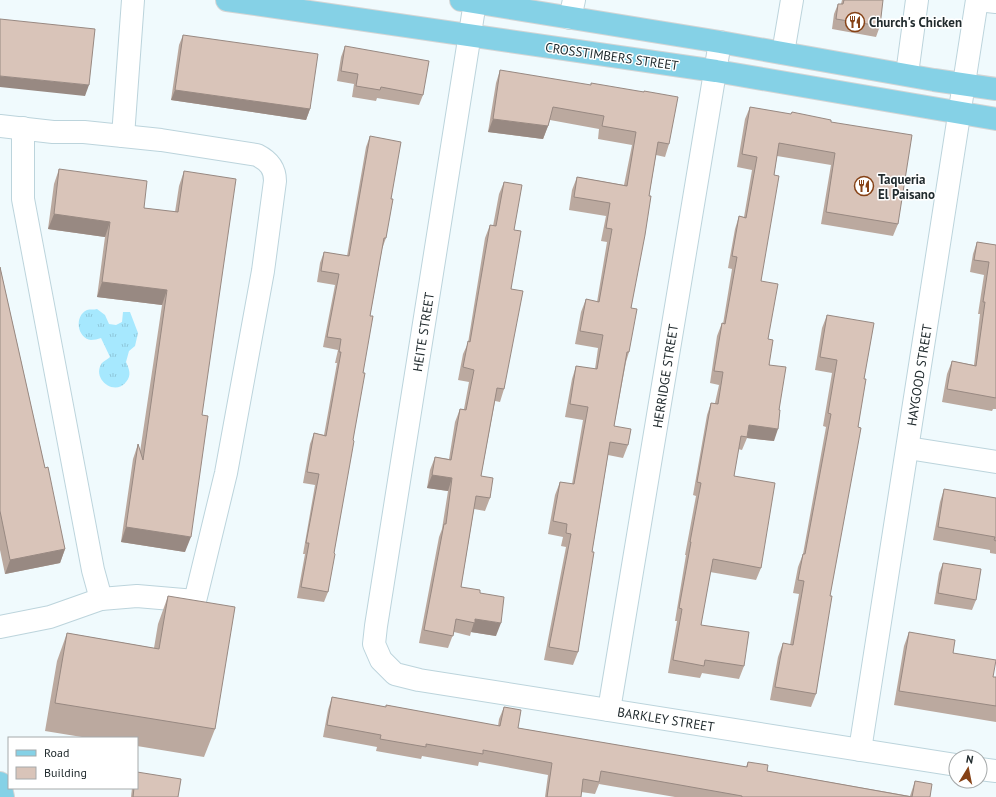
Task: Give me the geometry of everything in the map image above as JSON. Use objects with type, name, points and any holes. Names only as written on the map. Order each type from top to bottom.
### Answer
[{"type":"main road","name":"CROSSTIMBERS STREET","points":[[227,0],[716,71],[996,120]]},
{"type":"main road","points":[[468,1],[572,9],[720,42],[996,89]]},
{"type":"main road","points":[[0,783],[3,797]]},
{"type":"street","points":[[123,136],[133,0]]},
{"type":"street","points":[[783,53],[792,0]]},
{"type":"street","points":[[907,74],[917,0]]},
{"type":"street","points":[[977,0],[996,2]]},
{"type":"street","name":"HAYGOOD STREET","points":[[860,750],[977,0]]},
{"type":"street","name":"HEITE STREET","points":[[382,660],[374,644],[376,626],[470,36],[468,1]]},
{"type":"street","name":"HERRIDGE STREET","points":[[609,710],[720,42]]},
{"type":"street","points":[[0,126],[53,132],[84,132],[161,140],[258,155],[271,165],[275,175],[263,271],[226,473],[195,601],[137,596],[101,599],[50,617],[0,627]]},
{"type":"street","points":[[23,128],[23,199],[93,570],[101,599]]},
{"type":"street","points":[[908,448],[996,462]]},
{"type":"street","name":"BARKLEY STREET","points":[[382,660],[396,674],[418,680],[948,764]]},
{"type":"green space","points":[[97,309],[105,315],[109,324],[116,325],[122,322],[123,312],[130,312],[138,333],[135,346],[129,351],[126,362],[129,370],[129,377],[121,386],[110,387],[105,384],[99,374],[99,369],[102,363],[110,357],[101,338],[91,340],[86,338],[80,331],[79,322],[83,313],[87,310]]},
{"type":"building","name":"Church's Chicken","points":[[844,0],[883,0],[880,26],[836,19],[838,4],[843,4]]},
{"type":"building","points":[[0,19],[95,29],[89,85],[0,76]]},
{"type":"building","points":[[183,35],[318,54],[310,109],[175,90]]},
{"type":"building","points":[[345,46],[429,61],[423,95],[381,87],[380,90],[356,86],[358,74],[341,71]]},
{"type":"building","points":[[500,70],[678,97],[669,144],[658,142],[649,196],[651,196],[645,235],[631,308],[637,309],[629,352],[627,352],[614,426],[631,429],[628,445],[610,442],[592,552],[594,552],[578,652],[549,647],[571,534],[566,533],[567,524],[553,521],[560,482],[574,484],[588,407],[570,404],[576,366],[597,369],[603,335],[580,331],[586,299],[599,302],[612,229],[606,228],[610,203],[574,197],[577,177],[627,186],[636,132],[602,126],[604,116],[553,107],[548,126],[493,119]]},
{"type":"building","points":[[750,107],[791,114],[792,112],[831,120],[831,122],[912,135],[898,224],[826,212],[835,153],[779,143],[774,175],[779,176],[761,281],[778,284],[768,339],[773,340],[769,365],[786,367],[779,410],[778,429],[749,425],[747,437],[741,436],[734,476],[775,483],[761,568],[713,559],[701,625],[749,632],[744,666],[705,660],[704,666],[673,660],[682,609],[679,608],[701,483],[697,482],[711,403],[718,404],[723,372],[714,371],[722,323],[725,324],[737,257],[732,256],[739,216],[746,218],[757,157],[742,154]]},
{"type":"building","points":[[370,136],[401,142],[391,199],[393,199],[386,238],[384,238],[370,316],[373,316],[363,373],[365,373],[328,592],[301,587],[309,543],[306,543],[319,474],[307,472],[314,433],[326,436],[341,352],[339,352],[341,339],[327,337],[339,274],[321,271],[324,252],[349,256]]},
{"type":"building","points":[[59,169],[147,181],[144,208],[178,212],[184,171],[236,179],[202,415],[208,416],[191,537],[126,527],[138,444],[143,460],[167,290],[102,282],[110,222],[54,214]]},
{"type":"building","points":[[504,182],[522,185],[514,230],[521,231],[511,289],[523,291],[504,389],[497,388],[481,476],[493,478],[490,498],[476,496],[461,587],[480,590],[480,593],[504,597],[501,623],[475,619],[475,623],[456,619],[453,636],[424,630],[444,524],[446,524],[452,478],[432,475],[435,457],[451,460],[460,409],[466,410],[474,370],[463,367],[468,341],[470,342],[490,225],[496,226]]},
{"type":"building","points":[[977,242],[996,245],[996,398],[947,389],[952,361],[976,366],[989,262],[974,260]]},
{"type":"building","points":[[0,267],[45,468],[48,467],[65,549],[10,560],[0,511]]},
{"type":"building","points":[[827,315],[874,323],[864,379],[866,379],[858,427],[861,428],[830,596],[832,596],[816,694],[775,687],[783,643],[793,645],[804,581],[798,580],[803,554],[805,554],[831,414],[828,413],[837,360],[820,357]]},
{"type":"building","points":[[944,489],[996,498],[996,541],[994,540],[995,537],[938,527]]},
{"type":"building","points":[[943,563],[981,569],[976,600],[938,593]]},
{"type":"building","points":[[168,596],[235,607],[215,729],[55,703],[67,633],[159,649]]},
{"type":"building","points":[[909,632],[955,640],[953,653],[996,660],[993,677],[996,677],[996,706],[899,691]]},
{"type":"building","points":[[332,697],[386,707],[386,705],[500,726],[504,707],[521,710],[518,728],[747,767],[748,762],[768,765],[767,771],[912,797],[742,797],[601,771],[599,782],[583,779],[581,797],[547,797],[552,763],[483,750],[483,754],[426,744],[426,747],[380,739],[381,735],[327,725]]},
{"type":"building","points":[[138,772],[181,779],[178,797],[133,797],[134,789],[138,789]]},
{"type":"building","points":[[915,781],[932,784],[930,797],[912,797]]},
{"type":"place","name":"Church's Chicken","points":[[855,22]]},
{"type":"place","name":"Taqueria El Paisano","points":[[864,186]]}]
